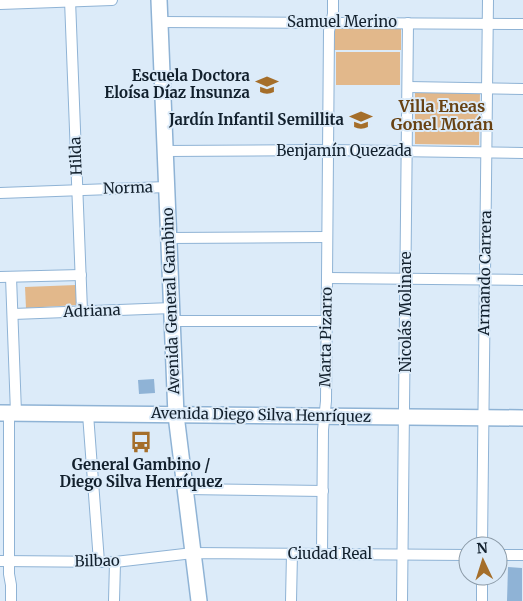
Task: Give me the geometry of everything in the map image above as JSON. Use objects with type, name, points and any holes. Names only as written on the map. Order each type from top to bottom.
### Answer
[{"type":"street","points":[[0,4],[112,0]]},
{"type":"street","name":"Avenida General Gambino","points":[[159,0],[176,415],[199,601]]},
{"type":"street","name":"Marta Pizarro","points":[[322,554],[324,416],[326,401],[330,31],[333,0]]},
{"type":"street","name":"Armando Carrera","points":[[482,536],[488,0]]},
{"type":"street","name":"Hilda","points":[[70,1],[82,311]]},
{"type":"street","name":"Samuel Merino","points":[[160,22],[523,24]]},
{"type":"street","name":"Nicolás Molinare","points":[[402,601],[408,23]]},
{"type":"street","points":[[408,86],[523,88]]},
{"type":"street","name":"Benjamín Quezada","points":[[165,151],[328,150],[523,153]]},
{"type":"street","name":"Norma","points":[[0,193],[167,187]]},
{"type":"street","points":[[169,238],[327,237]]},
{"type":"street","points":[[0,277],[81,275]]},
{"type":"street","points":[[11,277],[13,314],[4,561],[11,585],[11,601]]},
{"type":"street","points":[[327,278],[523,280]]},
{"type":"street","name":"Adriana","points":[[13,314],[82,311],[326,321]]},
{"type":"street","name":"Avenida Diego Silva Henríquez","points":[[8,413],[523,418]]},
{"type":"street","points":[[88,414],[99,562]]},
{"type":"street","points":[[185,489],[323,490]]},
{"type":"street","name":"Bilbao","points":[[4,561],[115,562],[193,553]]},
{"type":"street","name":"Ciudad Real","points":[[193,553],[458,555]]},
{"type":"street","points":[[291,601],[292,554]]},
{"type":"street","points":[[508,555],[523,555]]},
{"type":"street","points":[[114,601],[115,562]]},
{"type":"street","points":[[482,586],[482,601]]},
{"type":"shaded area","points":[[332,26],[401,27],[401,50],[332,50]]},
{"type":"shaded area","points":[[336,52],[400,52],[400,85],[336,85]]},
{"type":"shaded area","points":[[415,92],[480,92],[479,145],[415,144]]},
{"type":"shaded area","points":[[76,285],[77,305],[26,308],[25,287]]},
{"type":"building","points":[[154,379],[155,393],[139,394],[138,380]]},
{"type":"building","points":[[508,567],[522,568],[522,601],[507,601]]},
{"type":"place","name":"Escuela Doctora Eloísa Díaz Insunza","points":[[267,85]]},
{"type":"place","name":"Jardín Infantil Semillita","points":[[361,120]]},
{"type":"place","name":"General Gambino / Diego Silva Henríquez","points":[[141,442]]},
{"type":"district","name":"Villa Eneas Gonel Morán","points":[[442,115]]}]
